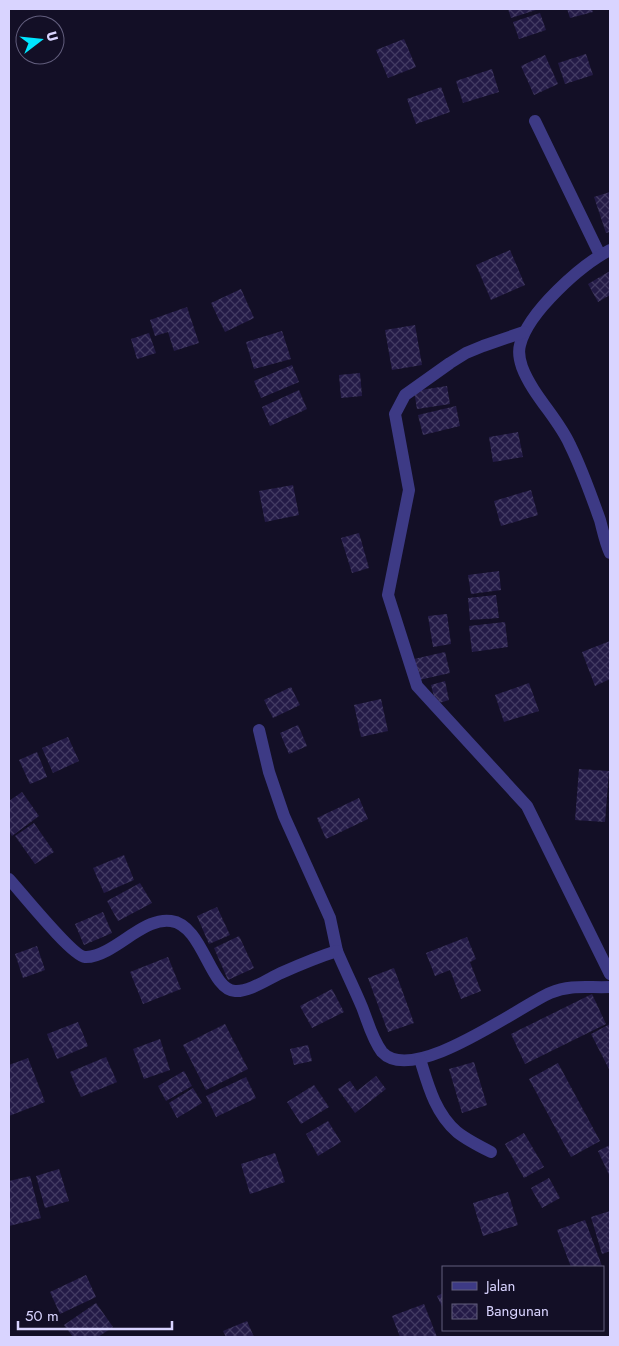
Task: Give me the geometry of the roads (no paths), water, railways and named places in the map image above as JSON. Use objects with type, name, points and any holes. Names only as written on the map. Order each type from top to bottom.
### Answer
[{"type":"street","points":[[535,120],[605,252],[549,299],[534,316],[524,332],[519,347],[522,366],[529,381],[562,429],[571,446],[610,553]]},
{"type":"street","points":[[524,332],[483,346],[450,362],[405,395],[395,414],[410,490],[388,595],[417,686],[527,806],[610,974]]},
{"type":"street","points":[[259,730],[284,816],[330,918],[337,951],[374,1039],[383,1053],[399,1061],[414,1061],[429,1057],[459,1044],[550,993],[568,987],[610,987]]},
{"type":"street","points":[[9,879],[58,936],[81,956],[87,957],[101,954],[146,926],[162,921],[171,921],[185,927],[204,953],[218,980],[225,987],[235,991],[251,987],[337,951]]},
{"type":"street","points":[[420,1059],[431,1095],[440,1111],[456,1131],[468,1140],[491,1152]]}]
